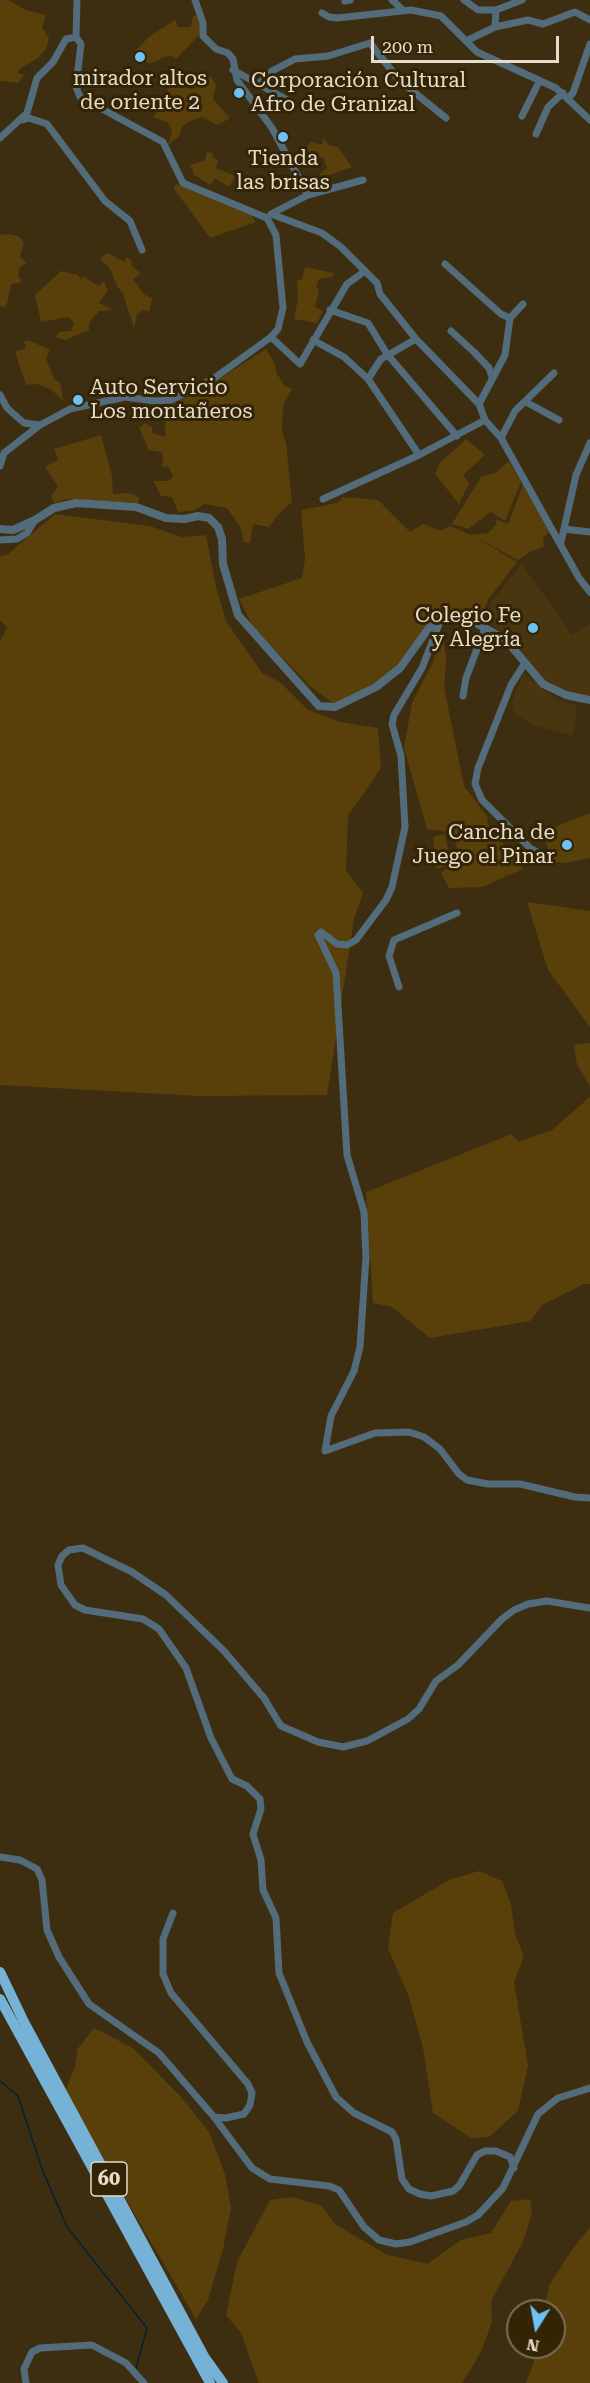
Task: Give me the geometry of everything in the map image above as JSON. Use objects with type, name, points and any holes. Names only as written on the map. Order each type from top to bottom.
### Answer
[{"type":"highway","name":"60","points":[[0,1972],[23,2020],[205,2358],[223,2383]]},
{"type":"highway","name":"60","points":[[0,1999],[210,2383]]},
{"type":"street","points":[[76,0],[76,37],[81,44],[76,87],[80,97],[163,142],[183,183],[269,216],[322,233],[341,247],[377,283],[380,294],[416,339],[479,404],[486,420],[501,438],[561,542],[579,578],[590,592]]},
{"type":"street","points":[[195,0],[203,23],[203,36],[216,49],[228,53],[233,59],[233,70],[237,80],[272,128],[308,195]]},
{"type":"street","points":[[392,0],[403,10]]},
{"type":"street","points":[[464,0],[475,9],[496,10],[522,0]]},
{"type":"street","points":[[322,13],[328,17],[337,18],[361,14],[377,15],[388,11],[422,10],[445,18],[483,56],[565,96],[590,120]]},
{"type":"street","points":[[495,27],[496,10]]},
{"type":"street","points":[[466,41],[495,27],[528,20],[543,24],[575,12],[590,20]]},
{"type":"street","points":[[0,138],[27,113],[37,78],[52,62],[66,39],[76,37]]},
{"type":"street","points":[[259,83],[272,71],[295,59],[328,56],[370,43],[388,68],[407,88],[446,117]]},
{"type":"street","points":[[536,134],[548,106],[573,93],[590,44]]},
{"type":"street","points":[[233,70],[291,102]]},
{"type":"street","points":[[522,116],[539,82]]},
{"type":"street","points":[[21,120],[29,118],[47,124],[105,201],[130,222],[142,250]]},
{"type":"street","points":[[269,216],[308,195],[363,180]]},
{"type":"street","points":[[0,466],[4,453],[40,425],[70,409],[139,396],[155,401],[171,400],[213,379],[271,337],[278,328],[283,308],[276,235],[269,216]]},
{"type":"street","points":[[445,264],[501,314],[510,318]]},
{"type":"street","points":[[271,337],[300,363],[347,284],[365,271]]},
{"type":"street","points":[[479,404],[506,355],[510,318],[523,304]]},
{"type":"street","points":[[330,310],[368,323],[387,354],[457,436]]},
{"type":"street","points":[[451,331],[489,368],[492,377]]},
{"type":"street","points":[[368,379],[387,354],[416,339]]},
{"type":"street","points":[[313,340],[344,357],[368,379],[419,455]]},
{"type":"street","points":[[501,438],[515,411],[554,374]]},
{"type":"street","points":[[0,396],[7,408],[24,423],[40,425]]},
{"type":"street","points":[[526,402],[560,420]]},
{"type":"street","points":[[323,499],[419,455],[486,420]]},
{"type":"street","points":[[561,542],[576,475],[590,443]]},
{"type":"street","points":[[0,529],[13,530],[36,520],[54,508],[75,503],[136,507],[166,518],[184,519],[198,516],[209,518],[218,527],[222,539],[223,564],[238,615],[319,706],[335,707],[389,679],[429,628],[441,619],[457,616],[469,619],[506,640],[543,684],[566,695],[590,700]]},
{"type":"street","points":[[0,540],[17,539],[27,534],[36,520]]},
{"type":"street","points":[[564,528],[590,532]]},
{"type":"street","points":[[441,619],[422,668],[394,715],[392,724],[401,756],[405,827],[387,900],[356,940],[347,945],[337,944],[321,932],[318,935],[336,973],[347,1155],[364,1212],[366,1257],[360,1347],[354,1371],[332,1416],[325,1451],[375,1433],[409,1432],[424,1437],[440,1449],[459,1474],[467,1480],[488,1484],[520,1484],[575,1497],[590,1498]]},
{"type":"street","points":[[463,696],[466,678],[485,628]]},
{"type":"street","points":[[525,663],[511,686],[478,768],[475,784],[482,800],[531,849],[547,857]]},
{"type":"street","points":[[399,987],[388,956],[394,940],[457,913]]},
{"type":"street","points":[[514,2168],[510,2157],[496,2151],[485,2151],[477,2155],[459,2186],[453,2191],[431,2196],[420,2194],[409,2189],[402,2179],[396,2139],[392,2132],[354,2113],[336,2097],[307,2042],[279,1973],[276,1918],[263,1890],[261,1860],[253,1834],[261,1809],[260,1798],[247,1786],[232,1779],[212,1738],[182,1659],[159,1629],[143,1619],[85,1610],[75,1605],[61,1585],[58,1565],[69,1550],[83,1548],[132,1572],[166,1595],[224,1651],[264,1698],[280,1726],[318,1742],[343,1747],[367,1741],[408,1719],[419,1708],[436,1681],[458,1665],[502,1619],[514,1610],[547,1601],[590,1608]]},
{"type":"street","points":[[0,1857],[30,1863],[37,1869],[42,1880],[47,1930],[59,1957],[89,2004],[159,2053],[214,2117],[245,2161],[260,2174],[270,2179],[329,2186],[339,2190],[364,2227],[379,2240],[410,2242],[466,2222],[491,2204],[514,2168],[538,2114],[558,2098],[590,2088]]},
{"type":"street","points":[[173,1913],[163,1939],[161,1956],[163,1974],[167,1984],[171,1993],[248,2084],[252,2093],[250,2105],[244,2114],[226,2118],[214,2117]]},
{"type":"street","points":[[26,2383],[24,2369],[32,2352],[40,2348],[92,2345],[126,2364],[144,2383]]},
{"type":"shaded area","points":[[0,0],[8,0],[26,10],[46,15],[42,28],[49,38],[46,49],[38,58],[21,68],[17,73],[24,75],[18,83],[0,81]]},
{"type":"shaded area","points":[[197,15],[201,29],[199,35],[176,59],[170,55],[149,64],[140,57],[136,50],[149,37],[175,20],[178,27],[191,27],[193,16]]},
{"type":"shaded area","points":[[197,75],[210,76],[216,85],[213,99],[230,118],[218,125],[202,117],[188,122],[182,127],[179,136],[168,145],[172,131],[168,123],[153,117],[163,104],[171,82],[190,89],[195,88],[197,84],[194,78]]},
{"type":"shaded area","points":[[323,138],[330,146],[338,147],[352,167],[320,178],[320,174],[327,168],[323,157],[310,159],[303,150],[311,142],[322,145]]},
{"type":"shaded area","points":[[207,152],[213,154],[212,157],[218,160],[216,168],[235,176],[229,187],[215,178],[210,185],[193,174],[193,169],[189,166],[205,160]]},
{"type":"shaded area","points":[[177,184],[251,214],[256,222],[210,238],[173,187]]},
{"type":"shaded area","points":[[0,235],[18,236],[24,242],[20,257],[27,263],[20,267],[18,276],[22,282],[11,284],[6,308],[0,306]]},
{"type":"shaded area","points":[[107,253],[125,262],[127,257],[131,260],[132,267],[141,273],[133,279],[145,295],[151,298],[153,295],[149,312],[144,310],[137,314],[134,328],[123,294],[111,270],[100,258]]},
{"type":"shaded area","points":[[305,267],[334,273],[332,277],[319,279],[316,286],[319,290],[315,307],[323,311],[317,323],[294,319],[298,299],[297,281],[302,279]]},
{"type":"shaded area","points":[[61,271],[78,275],[82,281],[82,276],[99,286],[104,281],[108,290],[99,303],[113,310],[99,311],[89,323],[89,330],[65,340],[55,337],[60,332],[71,331],[74,324],[71,319],[67,317],[41,322],[35,295]]},
{"type":"shaded area","points":[[24,341],[30,341],[50,350],[46,359],[55,380],[60,383],[64,402],[52,390],[38,384],[26,385],[15,352],[26,348]]},
{"type":"shaded area","points":[[266,349],[284,385],[292,389],[283,405],[282,432],[286,443],[292,502],[269,527],[253,524],[250,543],[244,542],[240,526],[227,508],[204,504],[195,510],[178,512],[172,497],[161,496],[153,481],[167,481],[173,477],[169,467],[161,466],[164,459],[161,452],[149,450],[139,428],[145,423],[152,427],[152,433],[165,437],[166,407],[202,390]]},
{"type":"shaded area","points":[[101,435],[112,476],[113,494],[129,493],[138,497],[139,503],[68,499],[54,503],[51,497],[58,486],[45,467],[58,460],[54,449]]},
{"type":"shaded area","points":[[466,439],[485,455],[463,475],[469,483],[459,504],[435,474],[440,463]]},
{"type":"shaded area","points":[[509,461],[521,482],[505,521],[491,512],[468,529],[452,524],[481,477],[497,472]]},
{"type":"shaded area","points":[[523,485],[550,532],[543,537],[544,546],[518,560],[477,538],[517,562],[488,600],[480,622],[446,615],[390,676],[334,704],[310,686],[253,627],[239,599],[302,578],[305,559],[301,510],[337,503],[343,497],[378,500],[410,532],[423,524],[440,531],[450,526],[471,535],[488,533],[497,524],[495,519],[508,524]]},
{"type":"shaded area","points":[[55,514],[150,526],[181,537],[206,535],[216,587],[226,621],[262,673],[280,682],[308,710],[340,722],[378,728],[381,768],[348,816],[346,871],[363,893],[354,919],[327,1095],[199,1096],[0,1085],[0,641],[7,628],[0,620],[0,556],[7,555]]},
{"type":"shaded area","name":"Colegio Fe y Alegría","points":[[522,564],[572,635],[590,624],[590,695],[574,695],[543,679],[509,635],[485,621],[491,602]]},
{"type":"shaded area","points":[[443,632],[446,662],[444,687],[464,786],[487,816],[488,825],[523,869],[482,887],[449,888],[441,874],[449,866],[436,868],[433,837],[445,834],[451,865],[460,858],[454,838],[448,832],[427,829],[404,748],[412,703],[433,662]]},
{"type":"shaded area","points":[[523,673],[556,699],[577,706],[573,736],[536,726],[513,713],[512,703]]},
{"type":"shaded area","points":[[590,813],[590,858],[565,863],[552,862],[545,838],[550,829]]},
{"type":"shaded area","points":[[527,902],[590,911],[590,1027],[548,970]]},
{"type":"shaded area","points":[[590,1043],[590,1087],[577,1064],[574,1045]]},
{"type":"shaded area","points":[[590,1097],[590,1284],[584,1284],[542,1305],[530,1321],[430,1338],[392,1307],[373,1303],[366,1192],[512,1134],[518,1142],[552,1130]]},
{"type":"shaded area","points":[[479,1871],[502,1881],[511,1904],[515,1934],[524,1957],[514,1982],[528,2065],[518,2111],[489,2137],[471,2138],[433,2113],[423,2048],[409,1997],[388,1948],[393,1913],[449,1880]]},
{"type":"shaded area","points":[[94,2028],[133,2048],[181,2097],[209,2132],[225,2174],[231,2208],[223,2249],[208,2300],[196,2319],[64,2094],[75,2067],[78,2048]]},
{"type":"shaded area","points":[[292,2197],[322,2206],[336,2225],[388,2255],[428,2264],[461,2240],[491,2233],[511,2201],[530,2199],[532,2213],[523,2242],[491,2301],[492,2322],[481,2352],[462,2383],[259,2383],[241,2333],[226,2315],[237,2262],[270,2200]]},
{"type":"shaded area","points":[[590,2227],[590,2383],[526,2383],[535,2359],[566,2359],[566,2299],[546,2299],[549,2286],[571,2251]]},
{"type":"waterway","points":[[0,2081],[18,2096],[42,2169],[67,2227],[147,2328],[136,2368]]},
{"type":"place","name":"mirador altos de oriente 2","points":[[140,57]]},
{"type":"place","name":"Corporación Cultural Afro de Granizal","points":[[239,93]]},
{"type":"place","name":"Tienda las brisas","points":[[283,137]]},
{"type":"place","name":"Auto Servicio Los montañeros","points":[[78,400]]},
{"type":"place","name":"Colegio Fe y Alegría","points":[[533,628]]},
{"type":"place","name":"Cancha de Juego el Pinar","points":[[567,845]]}]
